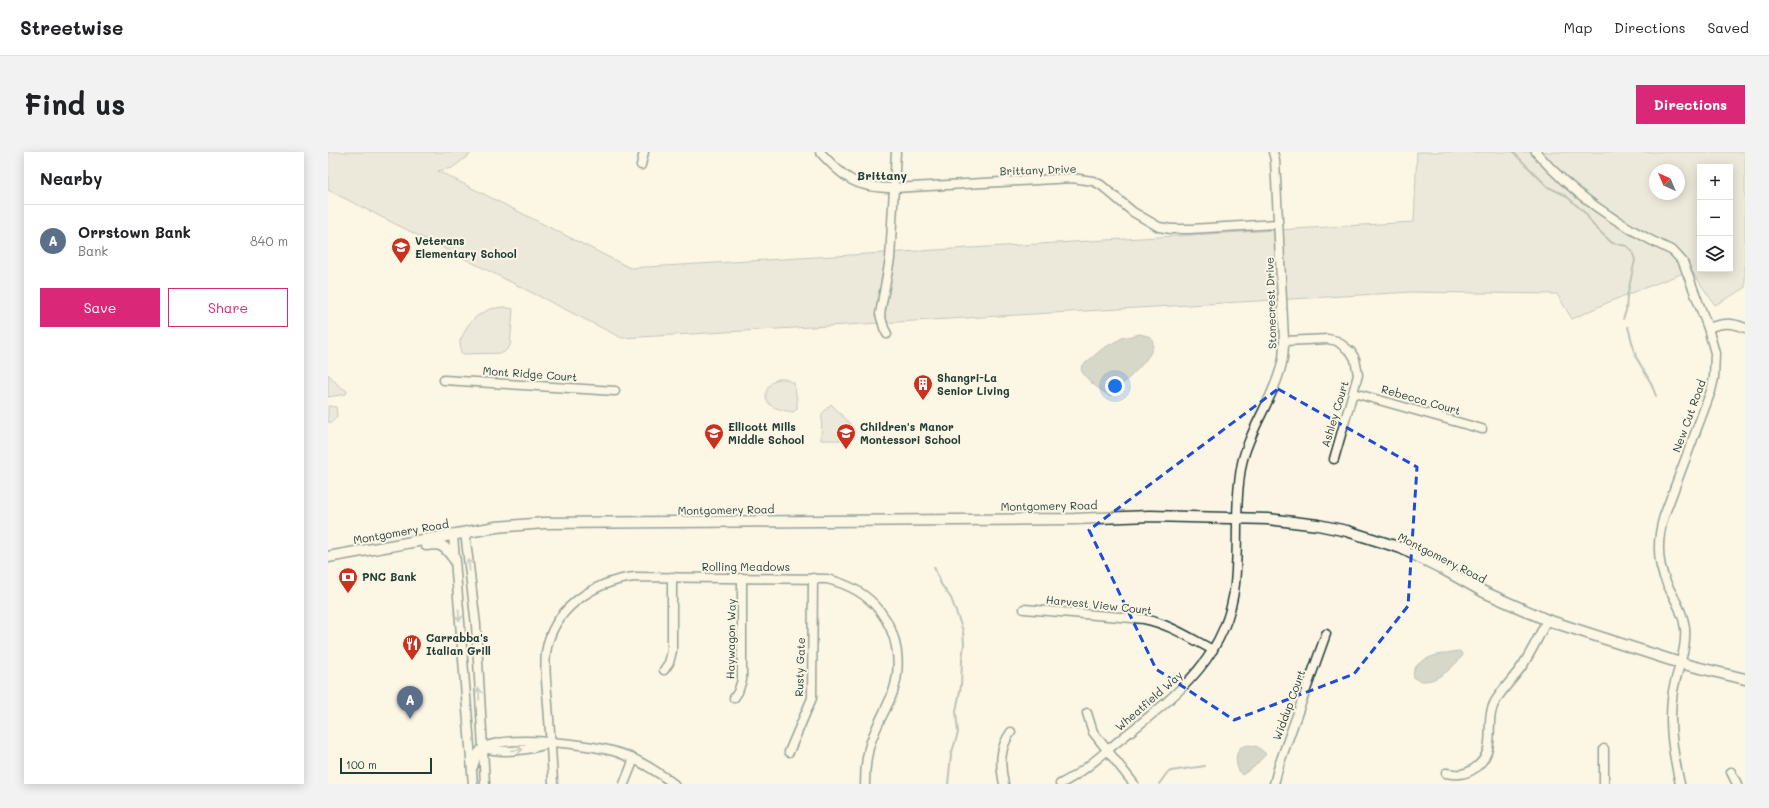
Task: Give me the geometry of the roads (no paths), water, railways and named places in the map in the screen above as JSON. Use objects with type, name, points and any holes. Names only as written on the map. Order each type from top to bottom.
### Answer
[{"type":"main road","name":"Montgomery Road","points":[[328,557],[465,532],[521,524],[544,523],[1059,519],[1150,516],[1268,518],[1318,525],[1376,540],[1426,560],[1484,592],[1547,620],[1680,663],[1745,679]]},
{"type":"main road","points":[[362,551],[366,556],[429,544],[440,544],[444,546],[455,560]]},
{"type":"street","points":[[640,165],[644,152]]},
{"type":"street","name":"Brittany Drive","points":[[820,152],[835,168],[855,183],[880,188],[1072,178],[1084,179],[1101,185],[1133,212],[1159,227],[1171,229],[1190,229],[1278,224]]},
{"type":"street","points":[[887,334],[880,314],[890,259],[896,152]]},
{"type":"street","name":"Stonecrest Drive","points":[[1237,518],[1238,490],[1242,462],[1254,429],[1279,373],[1284,355],[1275,160],[1273,152]]},
{"type":"street","name":"New Cut Road","points":[[1536,152],[1567,185],[1590,202],[1626,228],[1673,251],[1678,256],[1685,268],[1708,328],[1715,353],[1714,378],[1659,531],[1659,564],[1682,615],[1685,629],[1685,644],[1674,689],[1671,724],[1674,759],[1680,784]]},
{"type":"street","points":[[1708,328],[1727,323],[1736,324],[1745,328]]},
{"type":"street","name":"Ashley Court","points":[[1284,341],[1328,339],[1337,341],[1351,352],[1357,367],[1358,375],[1334,458]]},
{"type":"street","name":"Mont Ridge Court","points":[[444,380],[615,391]]},
{"type":"street","name":"Rebecca Court","points":[[1354,392],[1482,429]]},
{"type":"street","name":"Wheatfield Way","points":[[1060,784],[1076,775],[1171,700],[1189,682],[1213,650],[1230,609],[1234,584],[1237,518]]},
{"type":"street","points":[[465,532],[476,625],[482,733],[472,771]]},
{"type":"street","points":[[452,535],[470,731],[473,784]]},
{"type":"street","name":"Rolling Meadows","points":[[553,784],[545,675],[546,653],[553,631],[567,609],[586,592],[608,581],[634,577],[813,578],[837,581],[867,597],[884,616],[895,642],[898,655],[896,682],[869,747],[866,761],[865,784]]},
{"type":"street","points":[[664,670],[669,663],[672,651],[672,577]]},
{"type":"street","name":"Haywagon Way","points":[[734,698],[738,692],[742,680],[742,578]]},
{"type":"street","name":"Rusty Gate","points":[[789,752],[812,698],[813,578]]},
{"type":"street","name":"Harvest View Court","points":[[1024,609],[1144,619],[1166,625],[1213,650]]},
{"type":"street","points":[[1446,773],[1466,773],[1478,765],[1488,753],[1492,707],[1496,699],[1524,664],[1547,620]]},
{"type":"street","name":"Widdup Court","points":[[1274,784],[1279,765],[1326,634]]},
{"type":"street","points":[[1087,713],[1093,732],[1134,784]]},
{"type":"street","points":[[470,731],[480,745],[485,784]]},
{"type":"street","points":[[1004,784],[1001,768],[1002,749],[1012,732]]},
{"type":"street","points":[[480,745],[495,752],[536,748],[551,743],[571,743],[596,747],[634,759],[650,767],[674,784]]},
{"type":"street","points":[[471,750],[480,745]]},
{"type":"street","points":[[1604,749],[1604,784]]},
{"type":"street","points":[[471,750],[477,756],[484,770]]},
{"type":"street","points":[[624,784],[634,759]]},
{"type":"street","points":[[1731,772],[1737,784]]},
{"type":"waterway","points":[[1513,152],[1548,187],[1565,195],[1586,214],[1593,225],[1612,243],[1627,246],[1632,251],[1635,260],[1627,296],[1626,311],[1623,319]]},
{"type":"waterway","points":[[1628,327],[1636,357],[1651,383],[1656,396]]},
{"type":"waterway","points":[[934,567],[941,584],[951,598],[963,631],[964,644],[961,686],[956,711],[958,733],[951,755],[948,784]]},
{"type":"waterway","points":[[1159,784],[1167,773],[1171,771],[1205,766]]},
{"type":"place","name":"Veterans Elementary School","points":[[401,264]]},
{"type":"place","name":"Shangri-La Senior Living","points":[[923,401]]},
{"type":"place","name":"Ellicott Mills Middle School","points":[[714,450]]},
{"type":"place","name":"Children's Manor Montessori School","points":[[846,450]]},
{"type":"place","name":"PNC Bank","points":[[348,594]]},
{"type":"place","name":"Carrabba's Italian Grill","points":[[412,661]]},
{"type":"place","name":"Orrstown Bank","points":[[410,719]]},
{"type":"district","name":"Brittany","points":[[882,176]]}]
